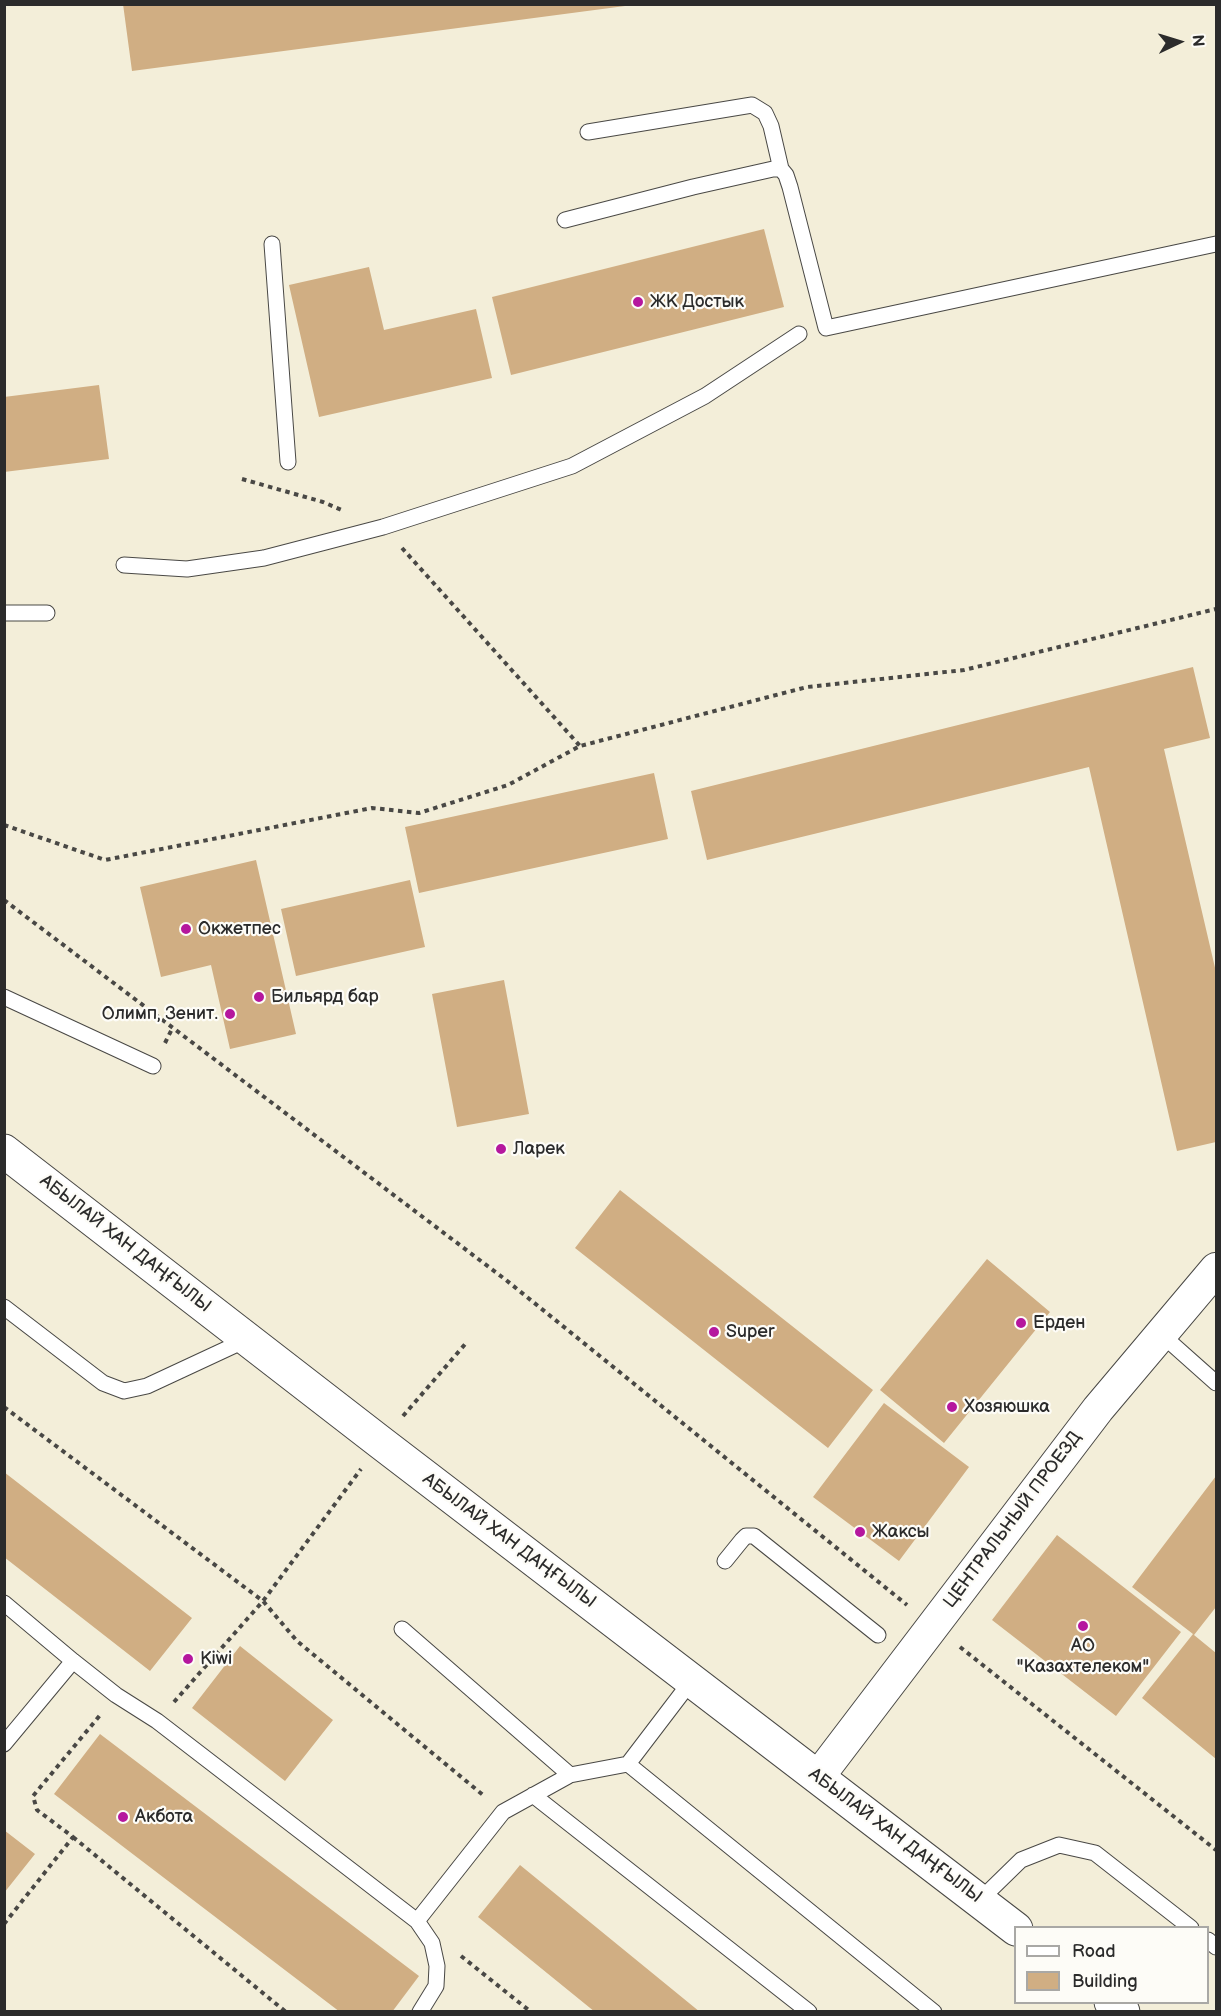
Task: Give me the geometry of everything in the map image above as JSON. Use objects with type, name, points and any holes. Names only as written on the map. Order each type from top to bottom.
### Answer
[{"type":"highway","name":"АБЫЛАЙ ХАН ДАҢҒЫЛЫ","points":[[4,1151],[1014,1927]]},
{"type":"highway","points":[[4,1159],[37,1176]]},
{"type":"street","name":"ЦЕНТРАЛЬНЫЙ ПРОЕЗД","points":[[818,1777],[1098,1409],[1216,1269]]},
{"type":"lane","points":[[588,132],[752,105],[765,113],[771,126],[781,169],[790,187],[826,328],[1216,244]]},
{"type":"lane","points":[[566,220],[773,169],[781,169]]},
{"type":"lane","points":[[272,244],[288,462]]},
{"type":"lane","points":[[124,565],[187,568],[264,558],[383,527],[572,466],[705,396],[799,334]]},
{"type":"lane","points":[[4,613],[47,613]]},
{"type":"lane","points":[[4,997],[153,1066]]},
{"type":"lane","points":[[4,1307],[104,1383],[124,1391],[147,1386],[248,1339]]},
{"type":"lane","points":[[1161,1334],[1216,1383]]},
{"type":"lane","points":[[725,1561],[746,1536],[754,1536],[878,1635]]},
{"type":"lane","points":[[4,1603],[116,1695],[157,1721],[417,1920],[432,1943],[437,1966],[436,1986],[420,2012]]},
{"type":"lane","points":[[402,1629],[570,1775]]},
{"type":"lane","points":[[4,1744],[73,1661]]},
{"type":"lane","points":[[417,1920],[503,1812],[570,1775],[628,1764],[692,1680]]},
{"type":"lane","points":[[628,1764],[934,2012]]},
{"type":"lane","points":[[533,1796],[809,2012]]},
{"type":"lane","points":[[979,1900],[1021,1860],[1059,1845],[1095,1853],[1188,1926]]},
{"type":"path","points":[[242,479],[323,502],[383,527],[580,746]]},
{"type":"path","points":[[4,825],[105,860],[372,808],[419,813],[508,785],[580,746],[807,687],[964,670],[1216,609]]},
{"type":"path","points":[[4,900],[506,1280],[933,1626],[1216,1850]]},
{"type":"path","points":[[157,1721],[263,1600],[380,1442],[467,1341]]},
{"type":"path","points":[[4,1407],[263,1600],[297,1641],[503,1812]]},
{"type":"path","points":[[116,1695],[33,1797],[37,1810],[286,2012]]},
{"type":"path","points":[[4,1924],[73,1837]]},
{"type":"path","points":[[417,1920],[531,2012]]},
{"type":"building","points":[[123,4],[625,4],[625,6],[132,71]]},
{"type":"building","name":"ЖК Достык","points":[[764,229],[784,307],[511,375],[492,297]]},
{"type":"building","points":[[369,267],[384,330],[476,309],[492,378],[319,417],[289,285]]},
{"type":"building","points":[[99,385],[109,459],[4,472],[4,397]]},
{"type":"building","points":[[1193,667],[1210,738],[1164,749],[1216,972],[1216,1142],[1177,1151],[1089,767],[707,860],[691,791]]},
{"type":"building","points":[[654,773],[668,839],[419,893],[405,827]]},
{"type":"building","points":[[256,860],[296,1034],[230,1049],[211,965],[161,977],[140,887]]},
{"type":"building","points":[[410,880],[425,947],[296,976],[281,909]]},
{"type":"building","points":[[504,980],[529,1114],[457,1127],[432,994]]},
{"type":"building","points":[[620,1190],[873,1390],[828,1448],[575,1248]]},
{"type":"building","points":[[987,1259],[1050,1312],[944,1443],[880,1390]]},
{"type":"building","points":[[884,1403],[969,1467],[899,1561],[813,1497]]},
{"type":"building","points":[[4,1472],[192,1618],[150,1671],[4,1557]]},
{"type":"building","points":[[1216,1476],[1216,1607],[1194,1635],[1216,1653],[1216,1759],[1142,1698],[1193,1634],[1132,1587]]},
{"type":"building","points":[[1057,1535],[1181,1632],[1116,1716],[992,1620]]},
{"type":"building","points":[[240,1646],[333,1720],[285,1781],[192,1708]]},
{"type":"building","points":[[100,1734],[419,1976],[392,2012],[340,2012],[54,1794]]},
{"type":"building","points":[[4,1830],[35,1854],[4,1893]]},
{"type":"building","points":[[520,1865],[700,2012],[595,2012],[478,1917]]},
{"type":"place","name":"ЖК Достык","points":[[638,302]]},
{"type":"place","name":"Окжетпес","points":[[186,929]]},
{"type":"place","name":"Бильярд бар","points":[[259,997]]},
{"type":"place","name":"Олимп, Зенит.","points":[[230,1014]]},
{"type":"place","name":"Ларек","points":[[501,1149]]},
{"type":"place","name":"Ерден","points":[[1021,1323]]},
{"type":"place","name":"Super","points":[[714,1332]]},
{"type":"place","name":"Хозяюшка","points":[[952,1407]]},
{"type":"place","name":"Жаксы","points":[[860,1532]]},
{"type":"place","name":"АО \"Казахтелеком\"","points":[[1083,1626]]},
{"type":"place","name":"Kiwi","points":[[188,1659]]},
{"type":"place","name":"Акбота","points":[[123,1817]]}]
